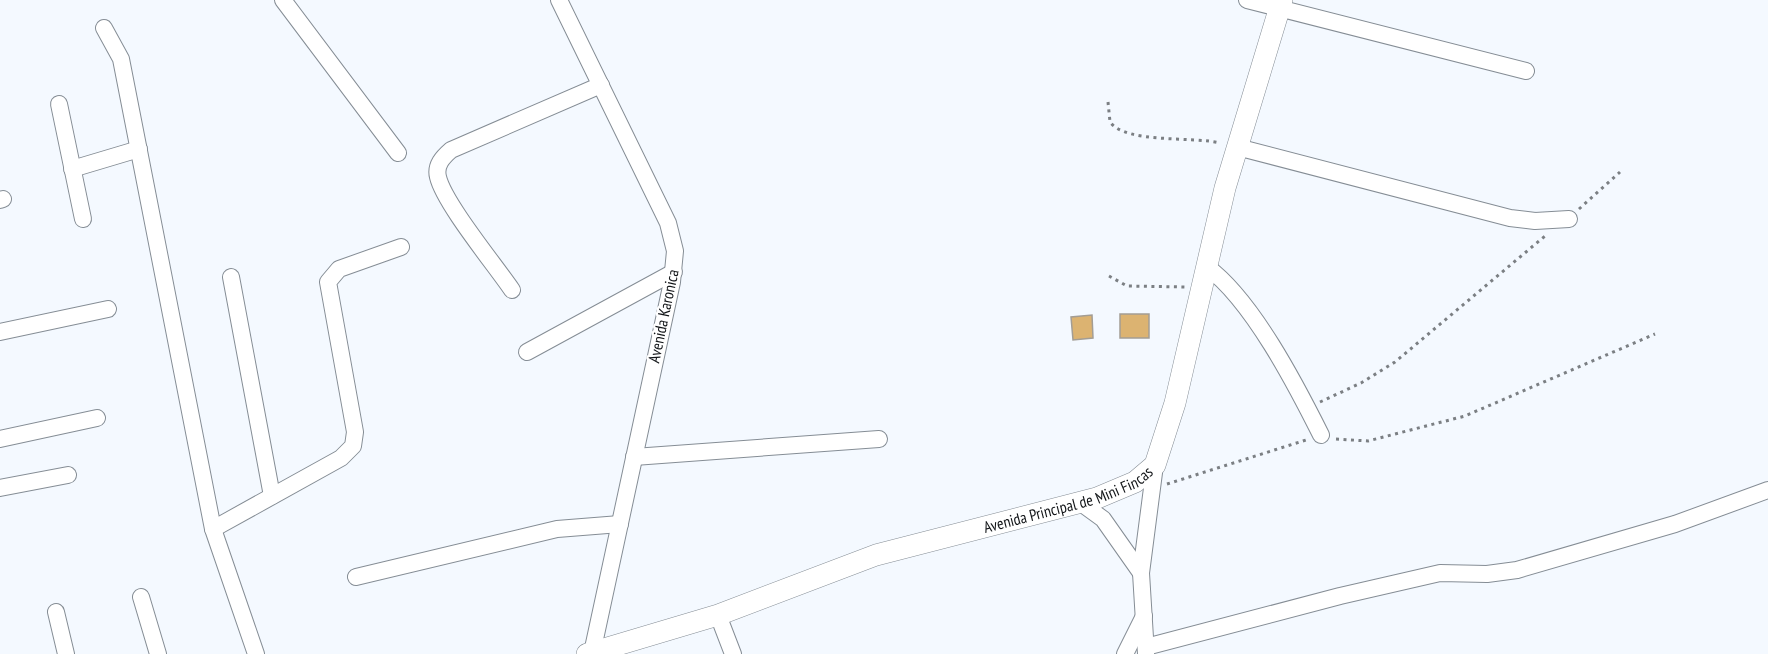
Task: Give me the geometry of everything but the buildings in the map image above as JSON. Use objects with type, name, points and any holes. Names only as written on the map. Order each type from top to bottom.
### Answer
[{"type":"street","points":[[283,0],[398,153]]},
{"type":"street","name":"Avenida Karonica","points":[[559,0],[668,223],[675,251],[674,272],[590,653]]},
{"type":"street","points":[[1247,0],[1280,4],[1526,71]]},
{"type":"street","name":"Avenida Principal de Mini Fincas","points":[[590,653],[718,615],[876,555],[1081,503],[1126,487],[1155,465],[1175,403],[1237,147],[1280,4]]},
{"type":"street","points":[[104,28],[121,59],[213,529],[256,654]]},
{"type":"street","points":[[512,290],[447,197],[438,178],[440,162],[451,150],[601,85]]},
{"type":"street","points":[[59,104],[83,219]]},
{"type":"street","points":[[1237,147],[1510,218],[1535,221],[1569,219]]},
{"type":"street","points":[[72,169],[139,149]]},
{"type":"street","points":[[213,529],[341,458],[353,446],[355,432],[328,282],[339,269],[401,247]]},
{"type":"street","points":[[527,352],[674,272]]},
{"type":"street","points":[[1205,277],[1219,276],[1238,299],[1293,378],[1321,435]]},
{"type":"street","points":[[231,277],[272,496]]},
{"type":"street","points":[[0,332],[108,309]]},
{"type":"street","points":[[0,439],[97,418]]},
{"type":"street","points":[[634,457],[879,439]]},
{"type":"street","points":[[1155,465],[1141,573],[1146,651],[1340,596],[1440,573],[1487,574],[1517,570],[1675,524],[1768,490]]},
{"type":"street","points":[[0,488],[68,475]]},
{"type":"street","points":[[1081,503],[1103,519],[1141,573]]},
{"type":"street","points":[[356,577],[557,528],[620,524]]},
{"type":"street","points":[[141,597],[158,654]]},
{"type":"street","points":[[56,612],[66,654]]},
{"type":"street","points":[[718,615],[733,654]]},
{"type":"street","points":[[1125,654],[1144,616]]},
{"type":"path","points":[[1108,102],[1110,122],[1122,133],[1134,136],[1200,139],[1237,147]]},
{"type":"path","points":[[1308,408],[1361,383],[1395,362],[1518,256],[1569,219],[1620,172]]},
{"type":"path","points":[[1109,276],[1127,286],[1205,277]]},
{"type":"path","points":[[1152,489],[1321,435],[1359,441],[1437,425],[1465,416],[1655,334]]}]
